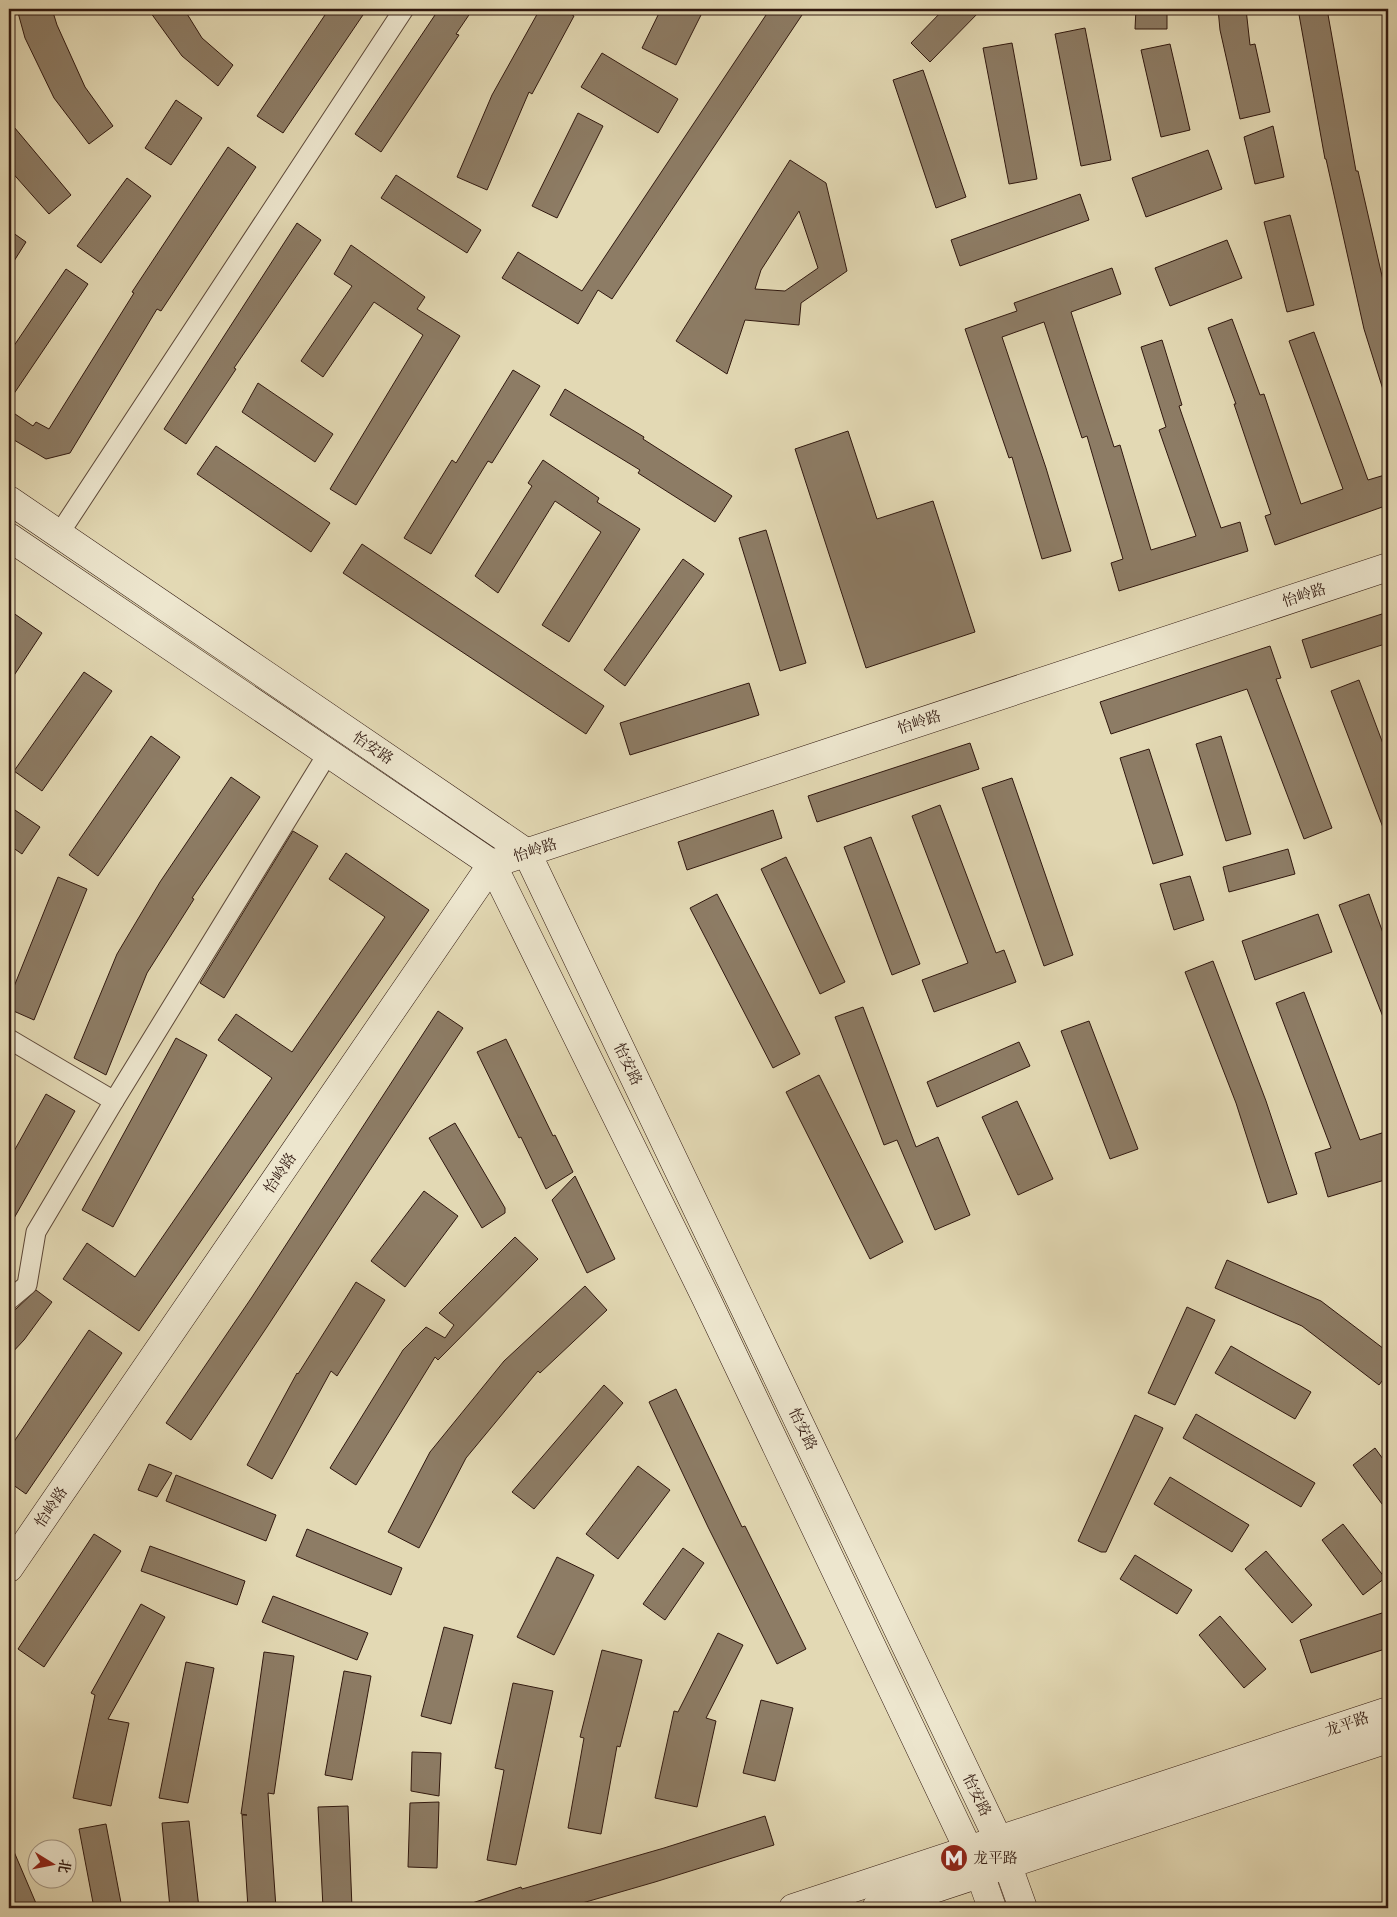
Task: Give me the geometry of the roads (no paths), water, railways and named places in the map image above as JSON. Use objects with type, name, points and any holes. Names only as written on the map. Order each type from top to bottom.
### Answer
[{"type":"street","points":[[59,534],[404,9]]},
{"type":"street","name":"怡安路","points":[[9,500],[527,853],[1004,1853],[1022,1908]]},
{"type":"street","name":"怡安路","points":[[9,537],[492,864],[701,1287],[980,1874],[992,1908]]},
{"type":"street","name":"怡岭路","points":[[9,1568],[492,864],[1388,567]]},
{"type":"street","points":[[9,1300],[27,1285],[36,1232],[328,753]]},
{"type":"street","points":[[9,1039],[114,1102]]},
{"type":"street","name":"龙平路","points":[[876,1908],[980,1874],[1004,1853],[1388,1711]]},
{"type":"street","name":"龙平路","points":[[793,1908],[968,1850],[1004,1853],[1388,1739]]},
{"type":"place","name":"龙平路","points":[[954,1858]]}]
